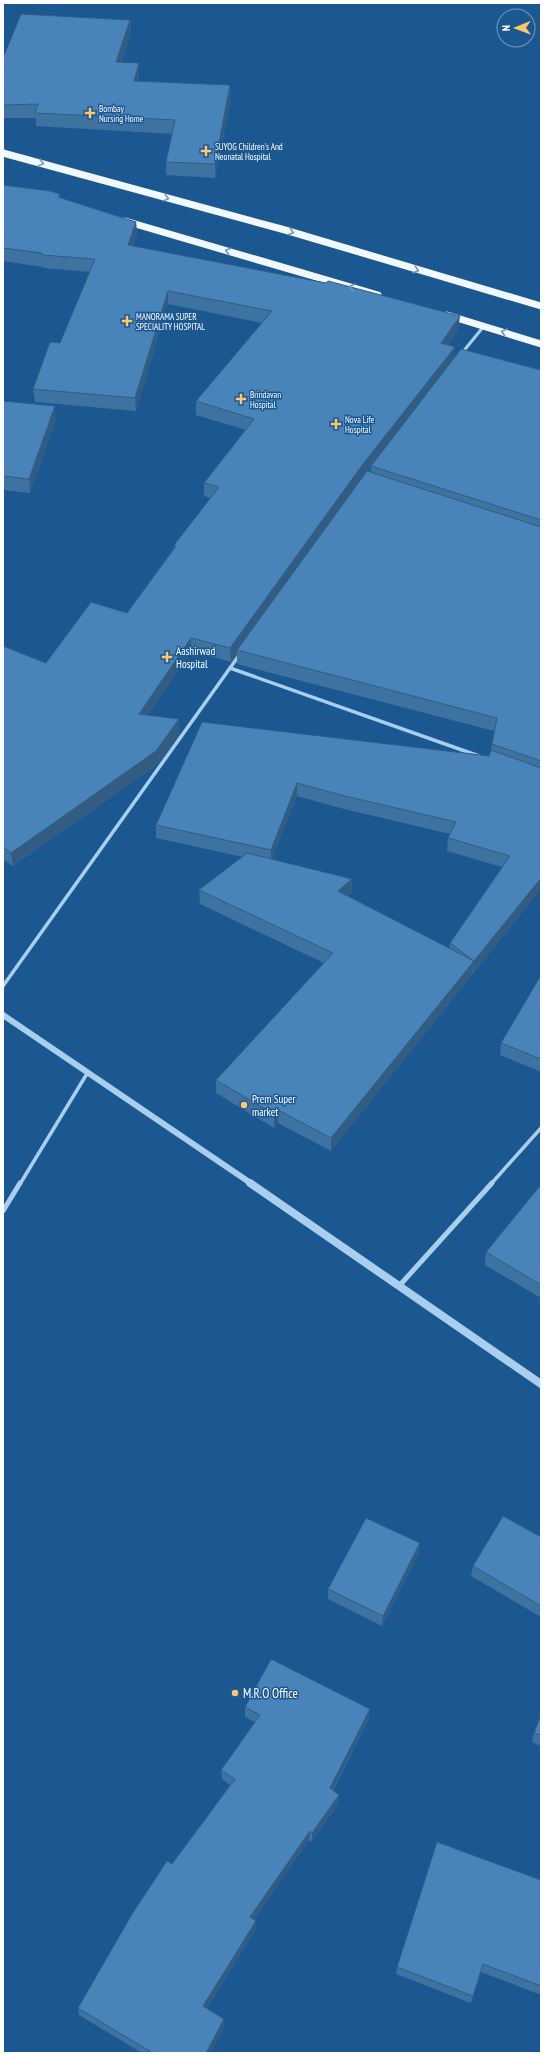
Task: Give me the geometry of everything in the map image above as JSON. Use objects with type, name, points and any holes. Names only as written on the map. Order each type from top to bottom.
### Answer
[{"type":"main road","points":[[3,153],[285,230],[541,306]]},
{"type":"main road","points":[[118,218],[384,296]]},
{"type":"main road","points":[[438,312],[541,344]]},
{"type":"street","points":[[460,356],[484,326]]},
{"type":"street","points":[[3,986],[244,648]]},
{"type":"street","points":[[230,668],[482,757]]},
{"type":"street","points":[[3,1015],[400,1285],[541,1384]]},
{"type":"street","points":[[3,1211],[88,1072]]},
{"type":"street","points":[[400,1285],[541,1128]]},
{"type":"building","points":[[21,14],[130,20],[116,62],[139,63],[134,81],[230,85],[215,164],[166,162],[175,120],[35,113],[38,104],[3,105],[3,58]]},
{"type":"building","points":[[3,185],[50,191],[60,194],[58,197],[136,222],[128,245],[326,283],[328,281],[460,316],[441,343],[455,347],[363,464],[230,648],[191,638],[139,714],[179,719],[156,751],[11,853],[3,847],[3,646],[46,663],[91,602],[127,613],[176,546],[174,545],[219,487],[204,483],[254,419],[196,401],[272,311],[168,291],[135,398],[33,389],[50,342],[60,343],[95,259],[42,255],[42,253],[3,248]]},
{"type":"building","points":[[461,349],[541,370],[541,520],[371,466]]},
{"type":"building","points":[[3,401],[55,406],[29,479],[3,476]]},
{"type":"building","points":[[367,471],[541,527],[541,761],[492,744],[497,718],[237,650]]},
{"type":"building","points":[[202,722],[489,756],[491,750],[541,768],[541,878],[474,961],[450,943],[510,856],[448,838],[456,822],[297,783],[271,850],[156,825]]},
{"type":"building","points":[[247,853],[352,879],[338,891],[474,961],[331,1138],[278,1110],[274,1114],[216,1080],[333,953],[199,890]]},
{"type":"building","points":[[541,975],[541,1059],[501,1043]]},
{"type":"building","points":[[539,1187],[541,1188],[541,1285],[486,1252]]},
{"type":"building","points":[[503,1516],[541,1537],[541,1606],[473,1566]]},
{"type":"building","points":[[366,1518],[420,1543],[383,1616],[328,1589]]},
{"type":"building","points":[[271,1659],[370,1709],[330,1788],[339,1795],[312,1833],[310,1831],[250,1917],[256,1921],[203,2006],[224,2019],[206,2053],[153,2053],[78,2008],[132,1914],[167,1861],[172,1864],[235,1779],[221,1770],[260,1715],[245,1707]]},
{"type":"building","points":[[541,1715],[541,1735],[534,1733]]},
{"type":"building","points":[[437,1842],[541,1880],[541,1986],[483,1964],[473,1996],[397,1967]]},
{"type":"place","name":"Bombay Nursing Home","points":[[90,113]]},
{"type":"place","name":"SUYOG Children's And Neonatal Hospital","points":[[206,151]]},
{"type":"place","name":"MANORAMA SUPER SPECIALITY HOSPITAL","points":[[127,321]]},
{"type":"place","name":"Brindavan Hospital","points":[[241,399]]},
{"type":"place","name":"Nova Life Hospital","points":[[336,424]]},
{"type":"place","name":"Aashirwad Hospital","points":[[167,657]]},
{"type":"place","name":"Prem Super market","points":[[244,1105]]},
{"type":"place","name":"M.R.O Office","points":[[235,1693]]}]
